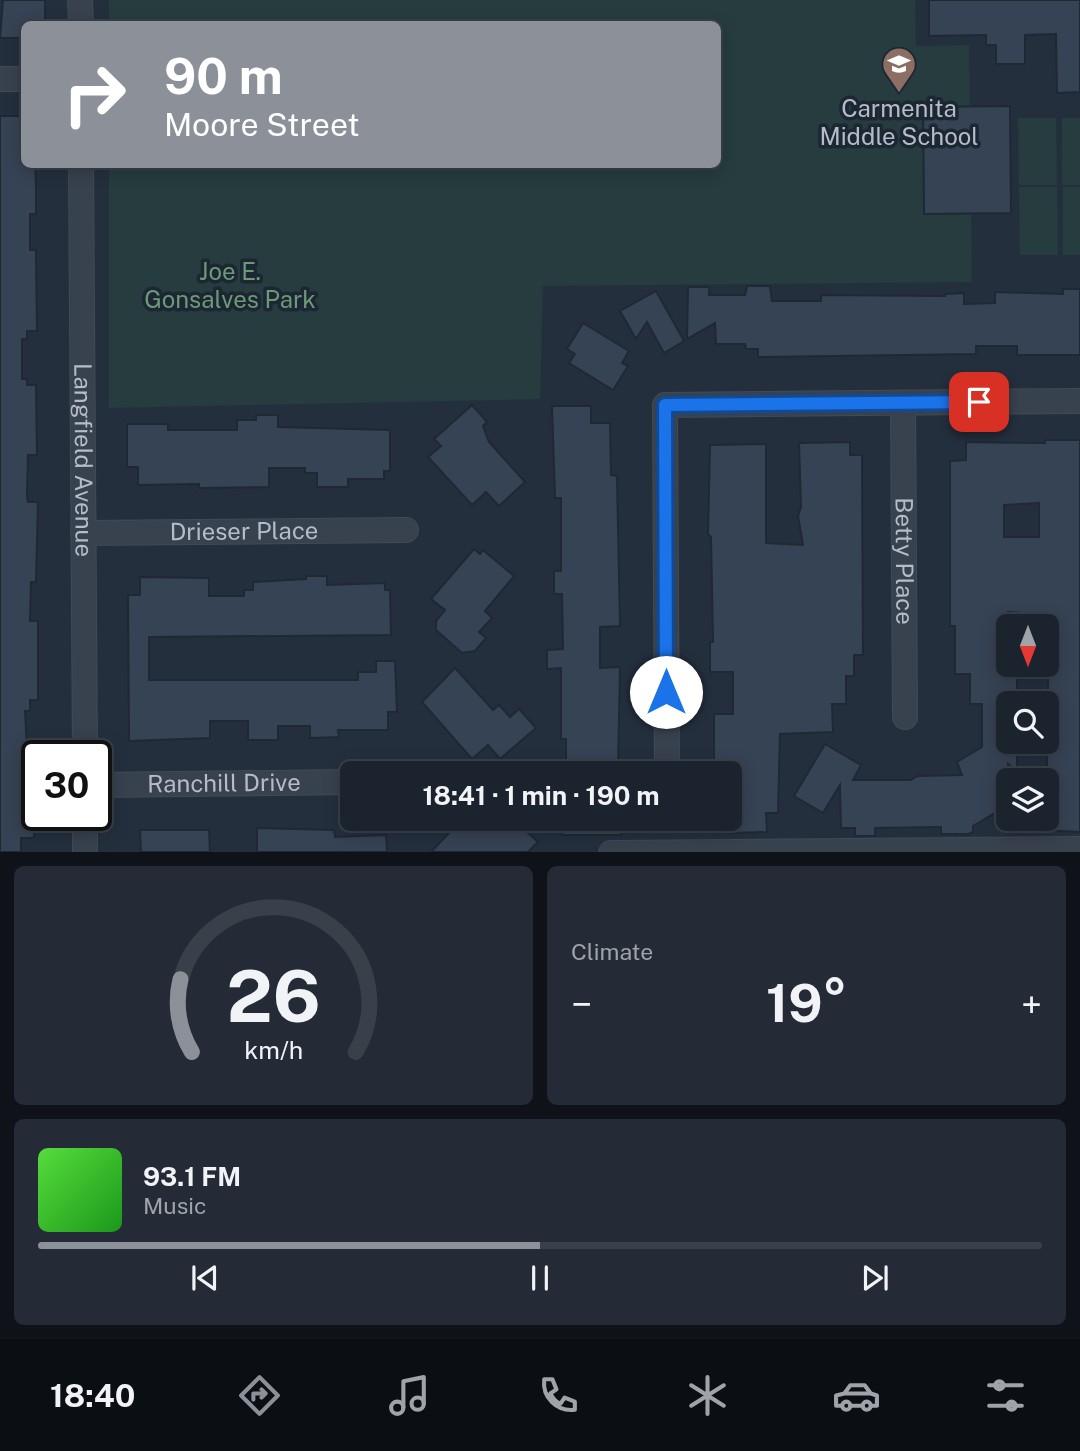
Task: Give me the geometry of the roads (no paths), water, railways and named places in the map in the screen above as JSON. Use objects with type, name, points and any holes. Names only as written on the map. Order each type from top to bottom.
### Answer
[{"type":"street","points":[[80,0],[80,21]]},
{"type":"street","points":[[0,79],[21,79]]},
{"type":"street","name":"Langfield Avenue","points":[[81,168],[85,740]]},
{"type":"street","points":[[667,761],[665,405],[1080,401]]},
{"type":"street","name":"Betty Place","points":[[903,403],[905,717]]},
{"type":"street","name":"Drieser Place","points":[[83,533],[406,530]]},
{"type":"street","name":"Ranchill Drive","points":[[112,785],[340,782]]},
{"type":"street","points":[[85,831],[85,852]]},
{"type":"street","points":[[611,852],[1080,849]]},
{"type":"place","name":"Carmenita Middle School","points":[[899,94]]},
{"type":"park label","name":"Joe E. Gonsalves Park","points":[[230,286]]}]
